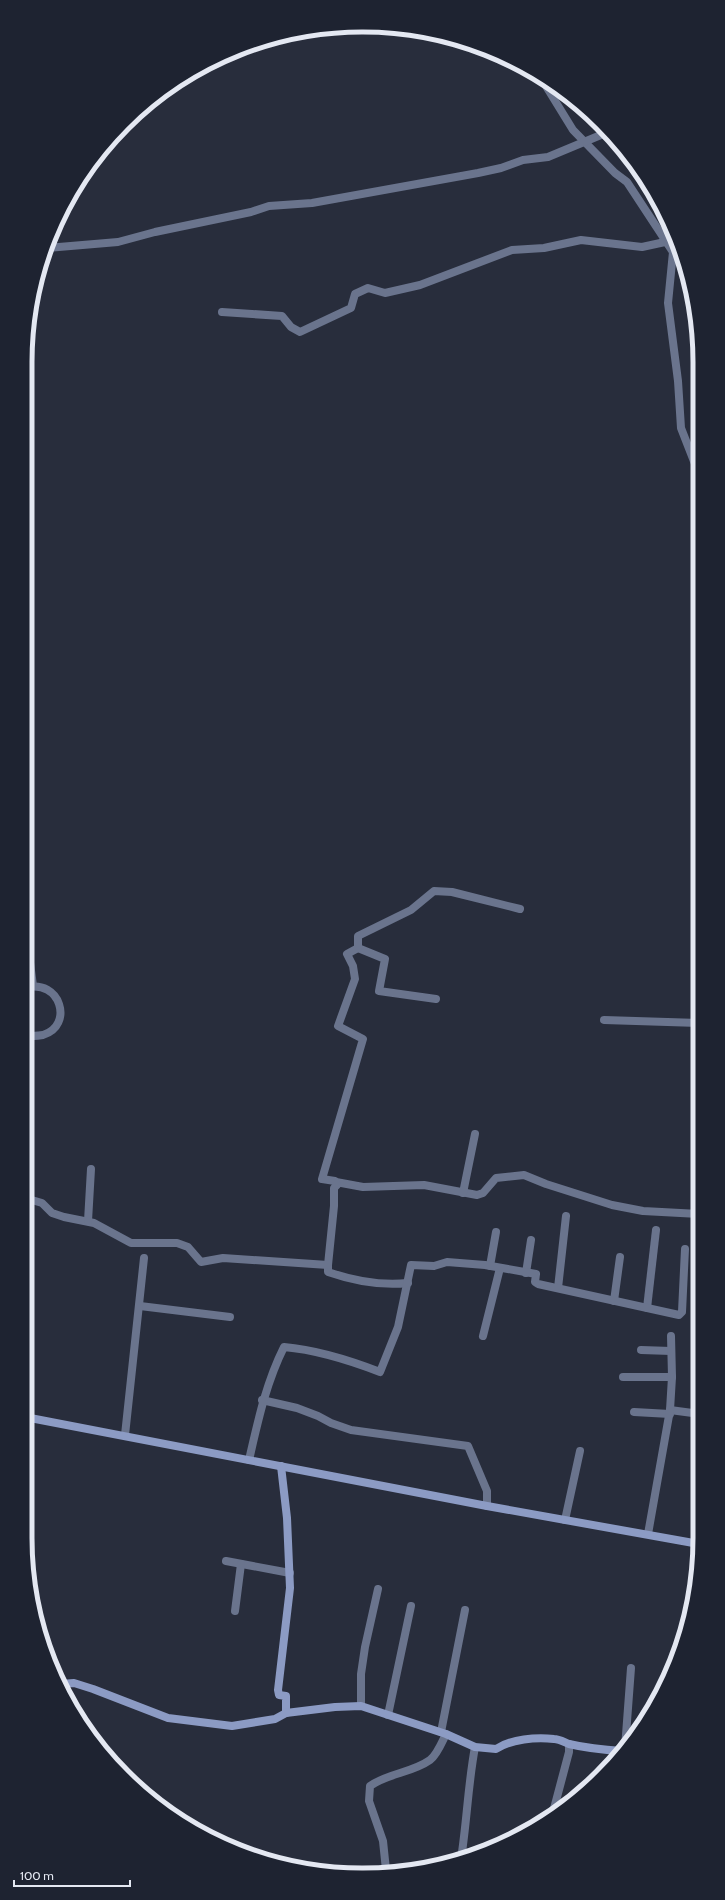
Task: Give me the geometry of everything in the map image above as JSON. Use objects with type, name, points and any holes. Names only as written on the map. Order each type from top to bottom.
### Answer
[{"type":"street","points":[[548,89],[573,130],[584,143],[615,173],[627,182],[673,252],[668,303],[678,380],[681,428],[693,459]]},
{"type":"street","points":[[53,247],[118,242],[155,232],[251,212],[269,206],[312,202],[478,173],[501,168],[523,160],[548,157],[602,135]]},
{"type":"street","points":[[222,312],[282,316],[291,327],[300,332],[351,308],[355,294],[368,288],[385,293],[420,285],[512,250],[544,248],[581,240],[642,247],[665,242]]},
{"type":"street","points":[[358,948],[358,936],[411,910],[434,891],[452,892],[520,909]]},
{"type":"street","points":[[358,948],[385,959],[379,991],[436,999]]},
{"type":"street","points":[[358,948],[348,954],[353,966],[355,980],[338,1026],[363,1039],[322,1179],[363,1187],[424,1185],[477,1195],[483,1194],[496,1178],[524,1175],[546,1184],[612,1204],[643,1210],[693,1214]]},
{"type":"street","points":[[32,987],[47,989],[58,999],[60,1009],[59,1019],[47,1034],[37,1036],[32,1035]]},
{"type":"street","points":[[604,1020],[693,1022]]},
{"type":"street","points":[[463,1193],[475,1134]]},
{"type":"street","points":[[88,1221],[91,1170]]},
{"type":"street","points":[[336,1182],[334,1188],[334,1206],[328,1272],[349,1280],[390,1285],[408,1283]]},
{"type":"street","points":[[32,1200],[42,1203],[52,1212],[88,1221],[105,1228],[131,1243],[177,1243],[188,1247],[201,1262],[223,1258],[328,1264]]},
{"type":"street","points":[[558,1288],[566,1216]]},
{"type":"street","points":[[647,1308],[656,1230]]},
{"type":"street","points":[[490,1266],[496,1232]]},
{"type":"street","points":[[526,1272],[531,1240]]},
{"type":"street","points":[[250,1460],[262,1400],[275,1364],[284,1347],[316,1351],[342,1358],[380,1372],[398,1328],[411,1265],[434,1266],[447,1262],[490,1266],[526,1272],[536,1274],[536,1283],[676,1314],[681,1313],[685,1249]]},
{"type":"street","points":[[614,1301],[620,1257]]},
{"type":"street","points":[[125,1435],[144,1258]]},
{"type":"street","points":[[483,1336],[500,1268]]},
{"type":"street","points":[[140,1306],[230,1317]]},
{"type":"street","points":[[648,1534],[670,1412],[672,1377],[671,1336]]},
{"type":"street","points":[[641,1350],[671,1351]]},
{"type":"street","points":[[623,1377],[672,1377]]},
{"type":"street","points":[[262,1400],[297,1408],[351,1430],[468,1446],[487,1492],[487,1506]]},
{"type":"street","points":[[634,1412],[693,1414]]},
{"type":"street","points":[[32,1418],[487,1506],[510,1507],[565,1520],[693,1543]]},
{"type":"street","points":[[565,1520],[580,1451]]},
{"type":"street","points":[[281,1466],[290,1573],[284,1644],[278,1690],[279,1695],[286,1696],[286,1714]]},
{"type":"street","points":[[226,1561],[290,1573]]},
{"type":"street","points":[[235,1611],[241,1564]]},
{"type":"street","points":[[361,1706],[361,1674],[370,1620],[378,1589]]},
{"type":"street","points":[[388,1715],[411,1606]]},
{"type":"street","points":[[386,1867],[384,1841],[369,1801],[370,1786],[383,1778],[406,1771],[431,1760],[443,1733],[466,1610]]},
{"type":"street","points":[[626,1738],[631,1668]]},
{"type":"street","points":[[66,1684],[74,1683],[122,1699],[168,1718],[196,1722],[207,1722],[232,1726],[275,1719],[286,1714],[335,1707],[361,1706],[443,1733],[476,1747],[496,1749],[503,1744],[529,1739],[555,1739],[569,1744],[601,1750],[615,1751]]},
{"type":"street","points":[[555,1806],[569,1752],[569,1744]]},
{"type":"street","points":[[462,1852],[469,1783],[476,1747]]}]
